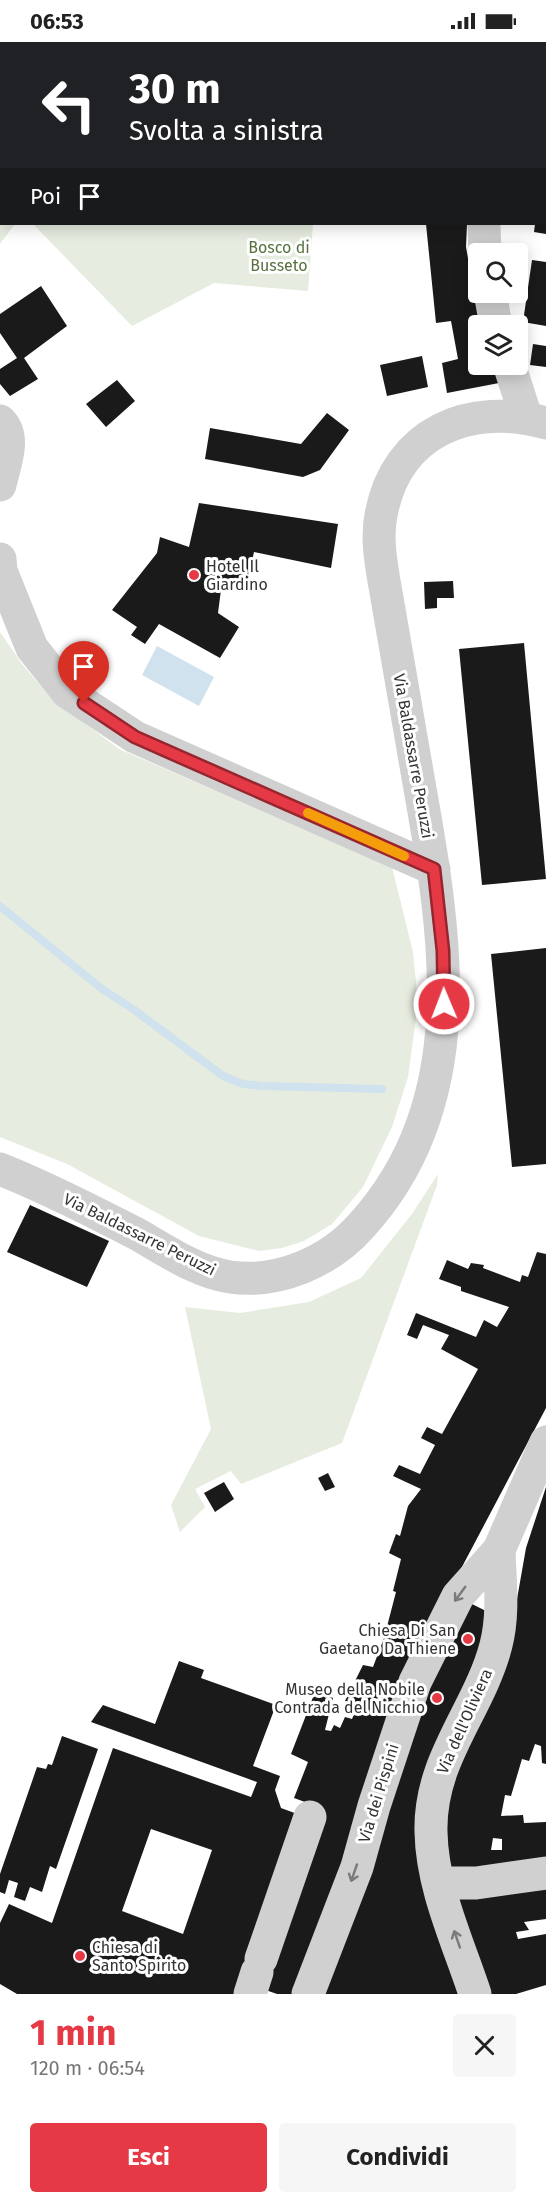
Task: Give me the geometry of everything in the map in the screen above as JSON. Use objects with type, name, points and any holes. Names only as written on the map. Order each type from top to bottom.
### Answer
[{"type":"street","points":[[484,225],[484,243]]},
{"type":"street","points":[[514,375],[536,420]]},
{"type":"street","name":"Via Baldassarre Peruzzi","points":[[0,1169],[55,1192],[191,1263],[219,1274],[243,1277],[285,1273],[312,1263],[337,1249],[357,1231],[386,1195],[411,1151],[431,1096],[441,1049],[444,1004],[443,951],[434,869],[383,575],[379,538],[381,516],[386,496],[402,464],[416,447],[432,434],[454,422],[470,418],[507,415],[536,420]]},
{"type":"street","points":[[0,421],[6,426],[9,447],[0,485]]},
{"type":"street","points":[[0,559],[1,571],[32,648],[67,692],[135,737],[434,869]]},
{"type":"street","name":"Via dei Pispini","points":[[308,1994],[357,1867],[394,1742],[415,1682],[458,1596],[499,1550],[546,1442]]},
{"type":"street","name":"Via dell'Oliviera","points":[[475,1994],[438,1883],[430,1831],[435,1794],[451,1744],[487,1673],[496,1646],[501,1620],[499,1550]]},
{"type":"street","points":[[256,1975],[310,1817]]},
{"type":"street","points":[[438,1883],[476,1883],[546,1873]]},
{"type":"green space","points":[[0,225],[14,225],[0,244]]},
{"type":"green space","name":"Bosco di Busseto","points":[[34,225],[313,225],[308,291],[214,283],[132,326]]},
{"type":"green space","points":[[0,632],[22,664],[51,698],[119,749],[392,867],[413,952],[418,1003],[408,1077],[392,1127],[363,1187],[332,1224],[304,1241],[282,1248],[259,1251],[199,1236],[67,1164],[0,1137]]},
{"type":"green space","points":[[438,1174],[437,1185],[342,1443],[241,1484],[231,1471],[195,1489],[205,1507],[180,1532],[171,1505],[211,1429],[185,1307],[240,1313],[309,1302],[361,1278],[412,1214]]},
{"type":"water","points":[[157,646],[214,677],[199,706],[142,675]]},
{"type":"building","points":[[426,225],[467,225],[468,303],[476,303],[478,315],[468,315],[468,375],[496,375],[499,383],[447,393],[442,363],[458,359],[451,321],[436,323]]},
{"type":"building","points":[[535,225],[546,225],[546,234],[534,232]]},
{"type":"building","points":[[532,260],[546,262],[546,326],[528,323],[528,315],[524,315],[526,303],[528,303]]},
{"type":"building","points":[[41,286],[67,326],[24,358],[38,379],[10,396],[0,384],[0,369],[17,358],[0,333],[0,314]]},
{"type":"building","points":[[533,344],[546,346],[546,367],[530,365]]},
{"type":"building","points":[[422,356],[428,387],[387,396],[380,365]]},
{"type":"building","points":[[117,380],[135,401],[106,427],[86,404]]},
{"type":"building","points":[[327,413],[349,430],[320,470],[303,477],[205,459],[210,428],[301,444]]},
{"type":"building","name":"Hotel Il Giardino","points":[[199,503],[338,524],[331,568],[254,552],[246,588],[222,582],[218,613],[239,627],[220,658],[159,624],[145,644],[131,635],[137,627],[112,610],[157,553],[160,537],[189,547]]},
{"type":"building","points":[[453,581],[454,598],[437,598],[437,608],[425,609],[424,582]]},
{"type":"building","points":[[524,643],[546,879],[482,885],[459,649]]},
{"type":"building","points":[[546,948],[546,1164],[512,1167],[491,954]]},
{"type":"building","points":[[30,1205],[109,1241],[87,1287],[7,1252]]},
{"type":"building","points":[[537,1252],[546,1254],[546,1408],[454,1582],[298,1994],[277,1994],[257,1987],[316,1806],[294,1798],[308,1762],[291,1754],[315,1692],[333,1698],[325,1730],[331,1731],[334,1725],[340,1728],[345,1717],[352,1719],[358,1705],[345,1701],[363,1665],[373,1667],[384,1638],[396,1592],[393,1591],[401,1559],[389,1553],[396,1534],[400,1536],[408,1506],[421,1489],[393,1476],[399,1465],[420,1474],[435,1445],[421,1438],[427,1427],[442,1434],[478,1369],[441,1349],[449,1335],[423,1325],[417,1339],[407,1335],[416,1313],[476,1337],[484,1320],[497,1327],[509,1307],[461,1291],[461,1287],[439,1279],[447,1260],[468,1269],[471,1263],[484,1265],[483,1268],[520,1282],[522,1275],[528,1277]]},
{"type":"building","points":[[328,1473],[335,1487],[325,1491],[318,1478]]},
{"type":"building","points":[[224,1482],[234,1499],[215,1512],[204,1493]]},
{"type":"building","points":[[546,1487],[546,1764],[542,1763],[541,1746],[535,1744],[529,1761],[522,1759],[511,1796],[505,1795],[501,1816],[523,1815],[524,1823],[546,1822],[546,1863],[444,1874],[441,1807],[514,1616],[526,1548]],"holes":[[[493,1838],[502,1839],[502,1850],[491,1850]]]},
{"type":"building","points":[[470,1603],[494,1615],[435,1753],[463,1994],[324,1994],[424,1692]]},
{"type":"building","points":[[179,1661],[204,1670],[201,1678],[276,1705],[253,1766],[280,1776],[275,1790],[281,1808],[300,1815],[234,1994],[17,1994],[0,1984],[0,1923],[9,1904],[52,1923],[113,1748],[251,1797],[257,1782],[91,1722],[103,1705],[155,1724]],"holes":[[[151,1829],[212,1850],[183,1934],[122,1911]]]},
{"type":"building","points":[[62,1736],[98,1749],[56,1869],[50,1866],[42,1892],[30,1887],[25,1901],[14,1897],[18,1883],[9,1880],[5,1894],[0,1892],[0,1874],[37,1767],[46,1769],[48,1764],[52,1765]]},
{"type":"building","points":[[546,1885],[546,1919],[524,1922],[529,1930],[516,1932],[518,1939],[546,1934],[546,1985],[516,1994],[488,1994],[451,1896]]},
{"type":"waterway","points":[[0,906],[102,989],[133,1009],[223,1076],[243,1084],[263,1086],[382,1089]]},
{"type":"slow traffic","points":[[308,813],[404,856]]},
{"type":"place","name":"Hotel Il Giardino","points":[[194,575]]},
{"type":"place","name":"Chiesa Di San Gaetano Da Thiene","points":[[468,1639]]},
{"type":"place","name":"Museo della Nobile Contrada del Nicchio","points":[[437,1698]]},
{"type":"place","name":"Chiesa di Santo Spirito","points":[[80,1956]]},
{"type":"route","points":[[84,703],[135,737],[434,869],[443,951],[444,1004]]}]
